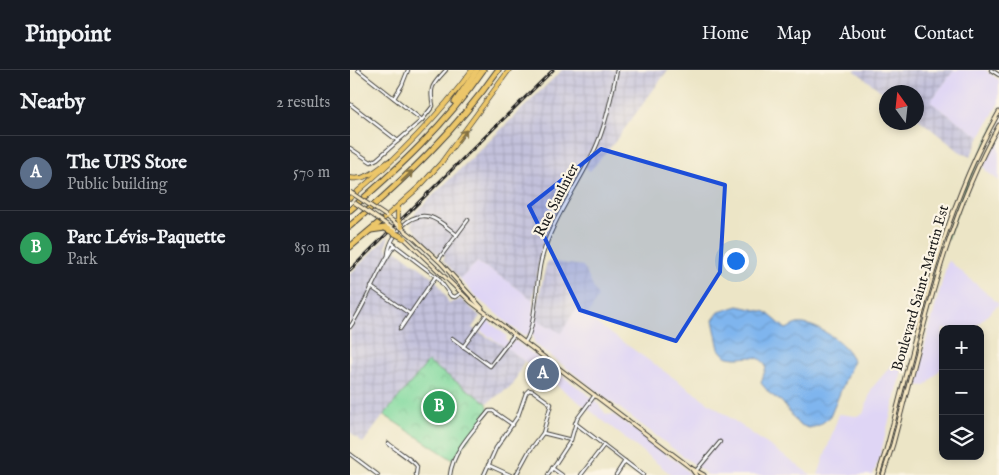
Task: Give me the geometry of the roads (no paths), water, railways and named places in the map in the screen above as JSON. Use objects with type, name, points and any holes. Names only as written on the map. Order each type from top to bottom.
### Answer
[{"type":"highway","points":[[437,127],[477,70]]},
{"type":"highway","points":[[350,210],[400,167],[437,127],[483,70]]},
{"type":"highway","points":[[350,226],[402,181],[430,153],[462,118],[498,70]]},
{"type":"highway","points":[[350,247],[370,230],[377,227],[382,221]]},
{"type":"highway","points":[[377,227],[384,228],[404,238]]},
{"type":"main road","points":[[472,70],[436,115],[382,171],[350,199],[404,238],[487,314],[696,473],[704,475]]},
{"type":"main road","points":[[382,221],[420,186],[441,163],[509,70]]},
{"type":"main road","name":"Boulevard Saint-Martin Est","points":[[878,475],[944,237],[966,178],[999,112]]},
{"type":"main road","name":"Boulevard Saint-Martin Est","points":[[884,475],[947,247],[970,184],[999,125]]},
{"type":"main road","points":[[350,178],[366,177],[401,152]]},
{"type":"main road","points":[[350,192],[402,227],[438,260],[487,314]]},
{"type":"main road","points":[[398,206],[398,217],[402,227]]},
{"type":"street","points":[[358,70],[422,120]]},
{"type":"street","points":[[394,98],[408,70]]},
{"type":"street","points":[[350,148],[371,162],[377,159],[422,120],[433,106],[430,92],[433,84],[446,70]]},
{"type":"street","name":"Rue Saulnier","points":[[525,342],[530,332],[546,244],[561,209],[598,142],[605,123],[617,70]]},
{"type":"street","points":[[991,70],[999,76]]},
{"type":"street","points":[[350,104],[398,141]]},
{"type":"street","points":[[457,235],[435,219],[421,216],[412,219],[392,238],[394,244],[436,276],[451,296],[455,297],[461,292]]},
{"type":"street","points":[[438,260],[468,220]]},
{"type":"street","points":[[350,327],[364,304],[394,244]]},
{"type":"street","points":[[400,329],[436,276]]},
{"type":"street","points":[[372,287],[410,314]]},
{"type":"street","points":[[463,347],[487,314]]},
{"type":"street","points":[[452,338],[490,366],[514,335]]},
{"type":"street","points":[[484,475],[496,448],[513,425],[529,390],[551,404],[542,433],[528,452],[516,475]]},
{"type":"street","points":[[548,475],[571,440],[575,423],[595,395]]},
{"type":"street","points":[[450,475],[456,454],[489,411],[493,411],[513,425]]},
{"type":"street","points":[[575,423],[643,475]]},
{"type":"street","points":[[542,433],[571,440]]},
{"type":"street","points":[[696,473],[720,442]]},
{"type":"street","points":[[388,443],[415,462],[417,467],[416,475]]},
{"type":"street","points":[[582,475],[604,445]]},
{"type":"street","points":[[350,454],[378,475]]},
{"type":"street","points":[[616,475],[626,461]]},
{"type":"street","points":[[488,465],[510,475]]},
{"type":"street","points":[[552,468],[562,475]]},
{"type":"water","points":[[738,306],[766,312],[786,329],[797,324],[812,326],[830,335],[850,354],[853,361],[830,417],[818,426],[809,428],[798,424],[782,402],[770,394],[761,383],[766,367],[761,360],[754,357],[736,358],[725,356],[719,349],[713,320],[719,312]]},
{"type":"railway","points":[[350,270],[553,70]]},
{"type":"place","name":"The UPS Store","points":[[543,374]]},
{"type":"place","name":"Parc Lévis-Paquette","points":[[439,407]]}]
